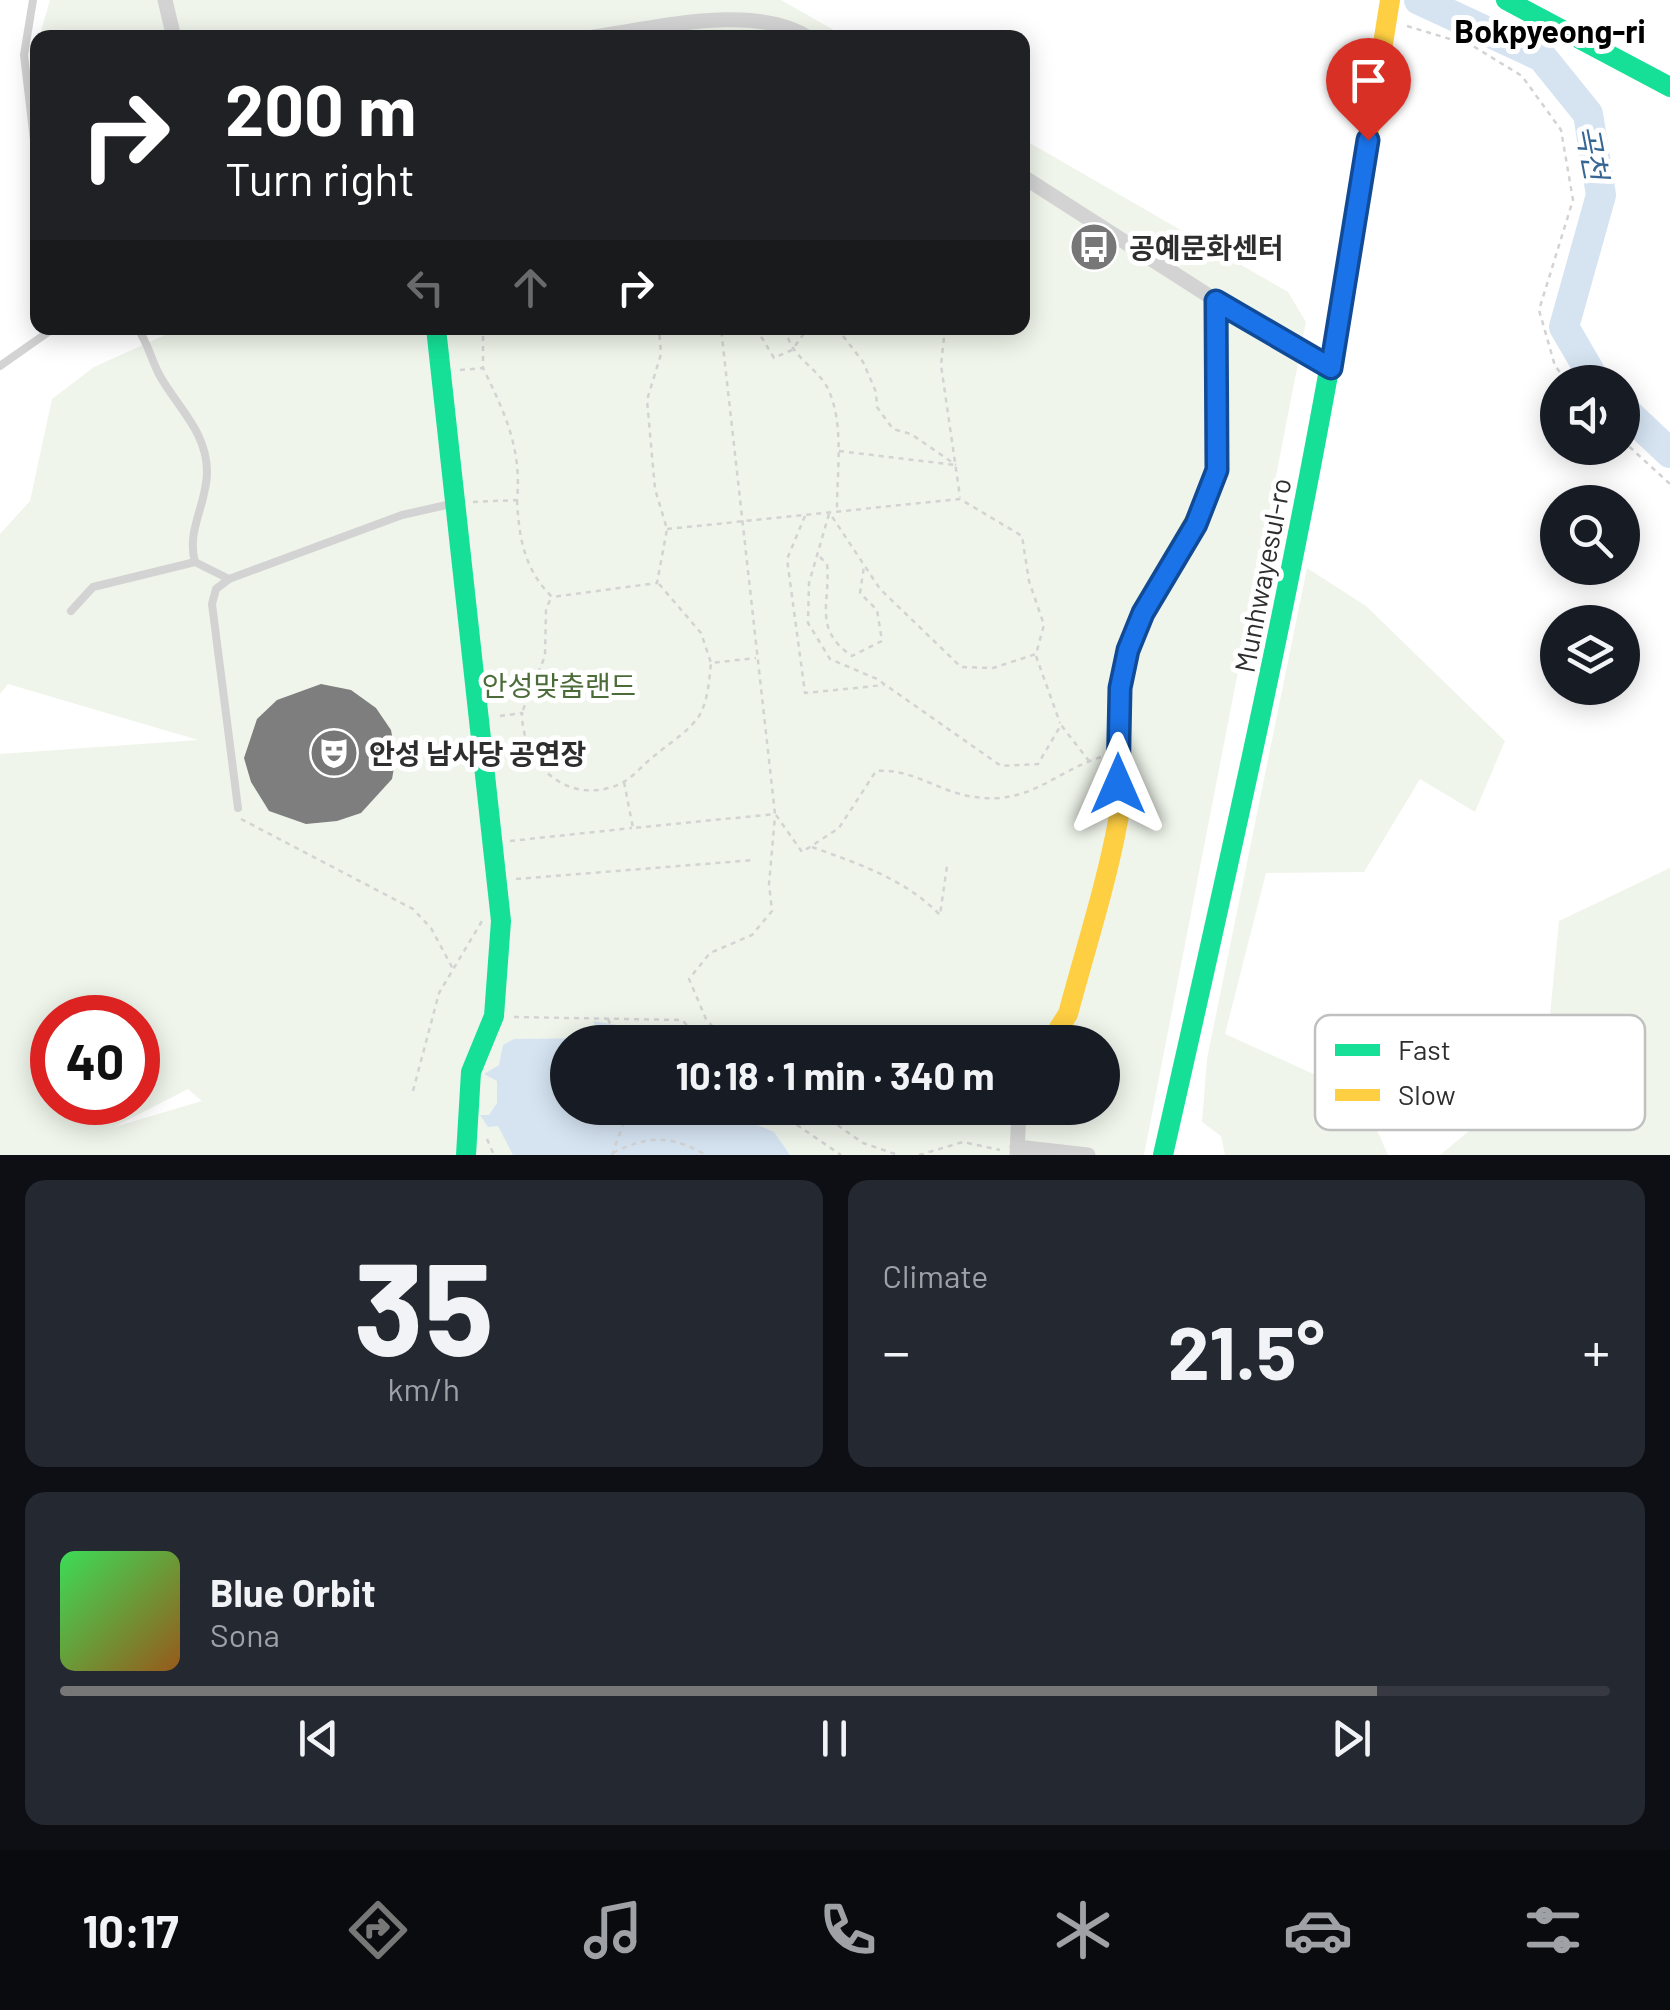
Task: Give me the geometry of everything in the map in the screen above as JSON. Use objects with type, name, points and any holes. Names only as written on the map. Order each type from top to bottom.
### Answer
[{"type":"street","points":[[165,0],[172,30]]},
{"type":"street","points":[[1506,0],[1670,87]]},
{"type":"street","name":"Munhwayesul-ro","points":[[1164,1155],[1259,733],[1331,368],[1388,12]]},
{"type":"street","points":[[646,30],[737,18],[785,22],[796,30]]},
{"type":"street","points":[[1030,181],[1216,301],[1331,368]]},
{"type":"street","points":[[1061,1025],[1068,1014],[1119,818],[1120,688],[1128,650],[1143,613],[1196,524],[1217,470],[1216,301]]},
{"type":"street","points":[[437,335],[502,945],[494,1016],[471,1072],[466,1155]]},
{"type":"street","points":[[1018,1125],[1017,1152],[1088,1155]]},
{"type":"lane","points":[[30,106],[24,55],[33,0]]},
{"type":"lane","points":[[0,366],[44,335]]},
{"type":"lane","points":[[140,335],[161,378],[188,414],[201,441],[207,470],[190,544],[195,562]]},
{"type":"lane","points":[[238,808],[212,604],[216,590],[229,579],[402,514],[456,503]]},
{"type":"lane","points":[[71,611],[93,587],[195,562],[229,579]]},
{"type":"path","points":[[1388,12],[1414,26],[1473,46],[1522,76],[1561,130],[1573,200],[1539,310],[1555,365]]},
{"type":"path","points":[[483,335],[483,368],[512,426],[520,469],[518,533],[532,577],[552,597]]},
{"type":"path","points":[[552,597],[546,609],[545,656],[522,713],[530,753],[549,777],[569,789],[594,791],[624,782],[699,716],[708,691],[711,663],[701,633],[658,583],[660,546],[667,529],[656,488],[647,400],[661,354],[660,335]]},
{"type":"path","points":[[711,1025],[689,979],[710,953],[752,935],[772,911],[769,884],[775,814],[739,521],[722,335]]},
{"type":"path","points":[[760,335],[774,358],[792,350],[803,335]]},
{"type":"path","points":[[788,335],[792,350],[827,386],[836,412],[837,512]]},
{"type":"path","points":[[842,335],[863,362],[876,392],[877,408],[893,429],[911,434],[956,465]]},
{"type":"path","points":[[944,335],[941,365],[960,499]]},
{"type":"path","points":[[442,372],[483,368]]},
{"type":"path","points":[[836,451],[956,465]]},
{"type":"path","points":[[1640,456],[1670,484]]},
{"type":"path","points":[[667,529],[960,499],[1022,536],[1029,582],[1044,626],[1036,654],[1061,725],[1089,760]]},
{"type":"path","points":[[456,503],[517,500]]},
{"type":"path","points":[[829,512],[810,583],[808,623],[830,659],[886,685],[1000,766],[1038,764],[1061,725]]},
{"type":"path","points":[[829,512],[880,589],[961,667],[992,668],[1036,654]]},
{"type":"path","points":[[805,515],[787,559],[805,694],[886,685]]},
{"type":"path","points":[[819,557],[826,564],[829,586],[822,608],[836,645],[852,656],[882,641],[877,610],[860,593],[864,564]]},
{"type":"path","points":[[552,597],[658,583]]},
{"type":"path","points":[[711,663],[756,658]]},
{"type":"path","points":[[479,720],[522,713]]},
{"type":"path","points":[[775,814],[802,852],[839,828],[876,771],[898,770],[974,798],[1034,793],[1089,760],[1118,751]]},
{"type":"path","points":[[624,782],[633,828]]},
{"type":"path","points":[[238,808],[242,820],[254,828],[414,909],[431,928],[453,969]]},
{"type":"path","points":[[493,843],[775,814]]},
{"type":"path","points":[[811,846],[919,894],[940,914],[947,866]]},
{"type":"path","points":[[497,880],[754,860]]},
{"type":"path","points":[[413,1092],[431,1014],[487,912]]},
{"type":"path","points":[[494,1016],[682,1020],[687,1025]]},
{"type":"path","points":[[608,1018],[611,1025]]},
{"type":"path","points":[[612,1154],[623,1125]]},
{"type":"path","points":[[797,1125],[842,1155]]},
{"type":"path","points":[[838,1125],[863,1142],[898,1155]]},
{"type":"path","points":[[612,1154],[626,1146],[665,1137],[706,1155]]},
{"type":"path","points":[[920,1155],[963,1142],[1017,1152]]},
{"type":"path","points":[[626,1146],[630,1155]]},
{"type":"path","points":[[944,1148],[946,1155]]},
{"type":"green space","points":[[50,0],[781,0],[834,30],[41,30]]},
{"type":"green space","name":"안성맞춤랜드","points":[[1030,143],[1288,292],[1306,322],[1144,1155],[0,1155],[0,754],[198,740],[8,684],[0,694],[0,534],[30,501],[52,399],[94,367],[165,335],[1030,335]]},
{"type":"green space","points":[[1307,568],[1366,606],[1505,741],[1475,812],[1420,779],[1364,872],[1266,873],[1225,1034],[1315,1075],[1315,1130],[1377,1130],[1388,1155],[1225,1155],[1221,1136],[1202,1122],[1207,1059]]},
{"type":"green space","points":[[1670,868],[1670,1155],[1440,1155],[1470,1130],[1645,1130],[1645,1015],[1550,1015],[1559,921]]},
{"type":"water","points":[[514,1039],[550,1039],[550,1125],[758,1125],[774,1132],[790,1155],[513,1155],[498,1126],[488,1127],[480,1115],[489,1115],[497,1103],[497,1081],[484,1074],[499,1065],[503,1045]]},
{"type":"building","points":[[321,684],[351,690],[376,708],[391,730],[396,757],[392,779],[361,813],[337,821],[306,824],[269,811],[251,782],[244,758],[257,719],[277,700]]},
{"type":"waterway","name":"곡천","points":[[1419,0],[1542,57],[1588,114],[1601,195],[1564,327],[1586,365]]},
{"type":"waterway","name":"곡천","points":[[1640,425],[1670,453]]},
{"type":"traffic: fast","points":[[1506,0],[1670,87]]},
{"type":"traffic: fast","points":[[1163,1155],[1291,567],[1356,212]]},
{"type":"traffic: fast","points":[[1216,301],[1217,468]]},
{"type":"traffic: fast","points":[[437,335],[501,921],[494,1016],[471,1072],[466,1155]]},
{"type":"traffic: slow","points":[[1356,212],[1390,0]]},
{"type":"traffic: slow","points":[[1061,1025],[1068,1014],[1118,821],[1121,696],[1127,654],[1146,606],[1197,516],[1217,468]]},
{"type":"place","name":"공예문화센터","points":[[1094,247]]},
{"type":"place","name":"안성 남사당 공연장","points":[[334,753]]},
{"type":"district","name":"Bokpyeong-ri","points":[[1550,30]]},
{"type":"route","points":[[1118,784],[1120,688],[1128,650],[1143,613],[1196,524],[1217,470],[1213,368],[1216,301],[1331,368],[1368,140]]}]
